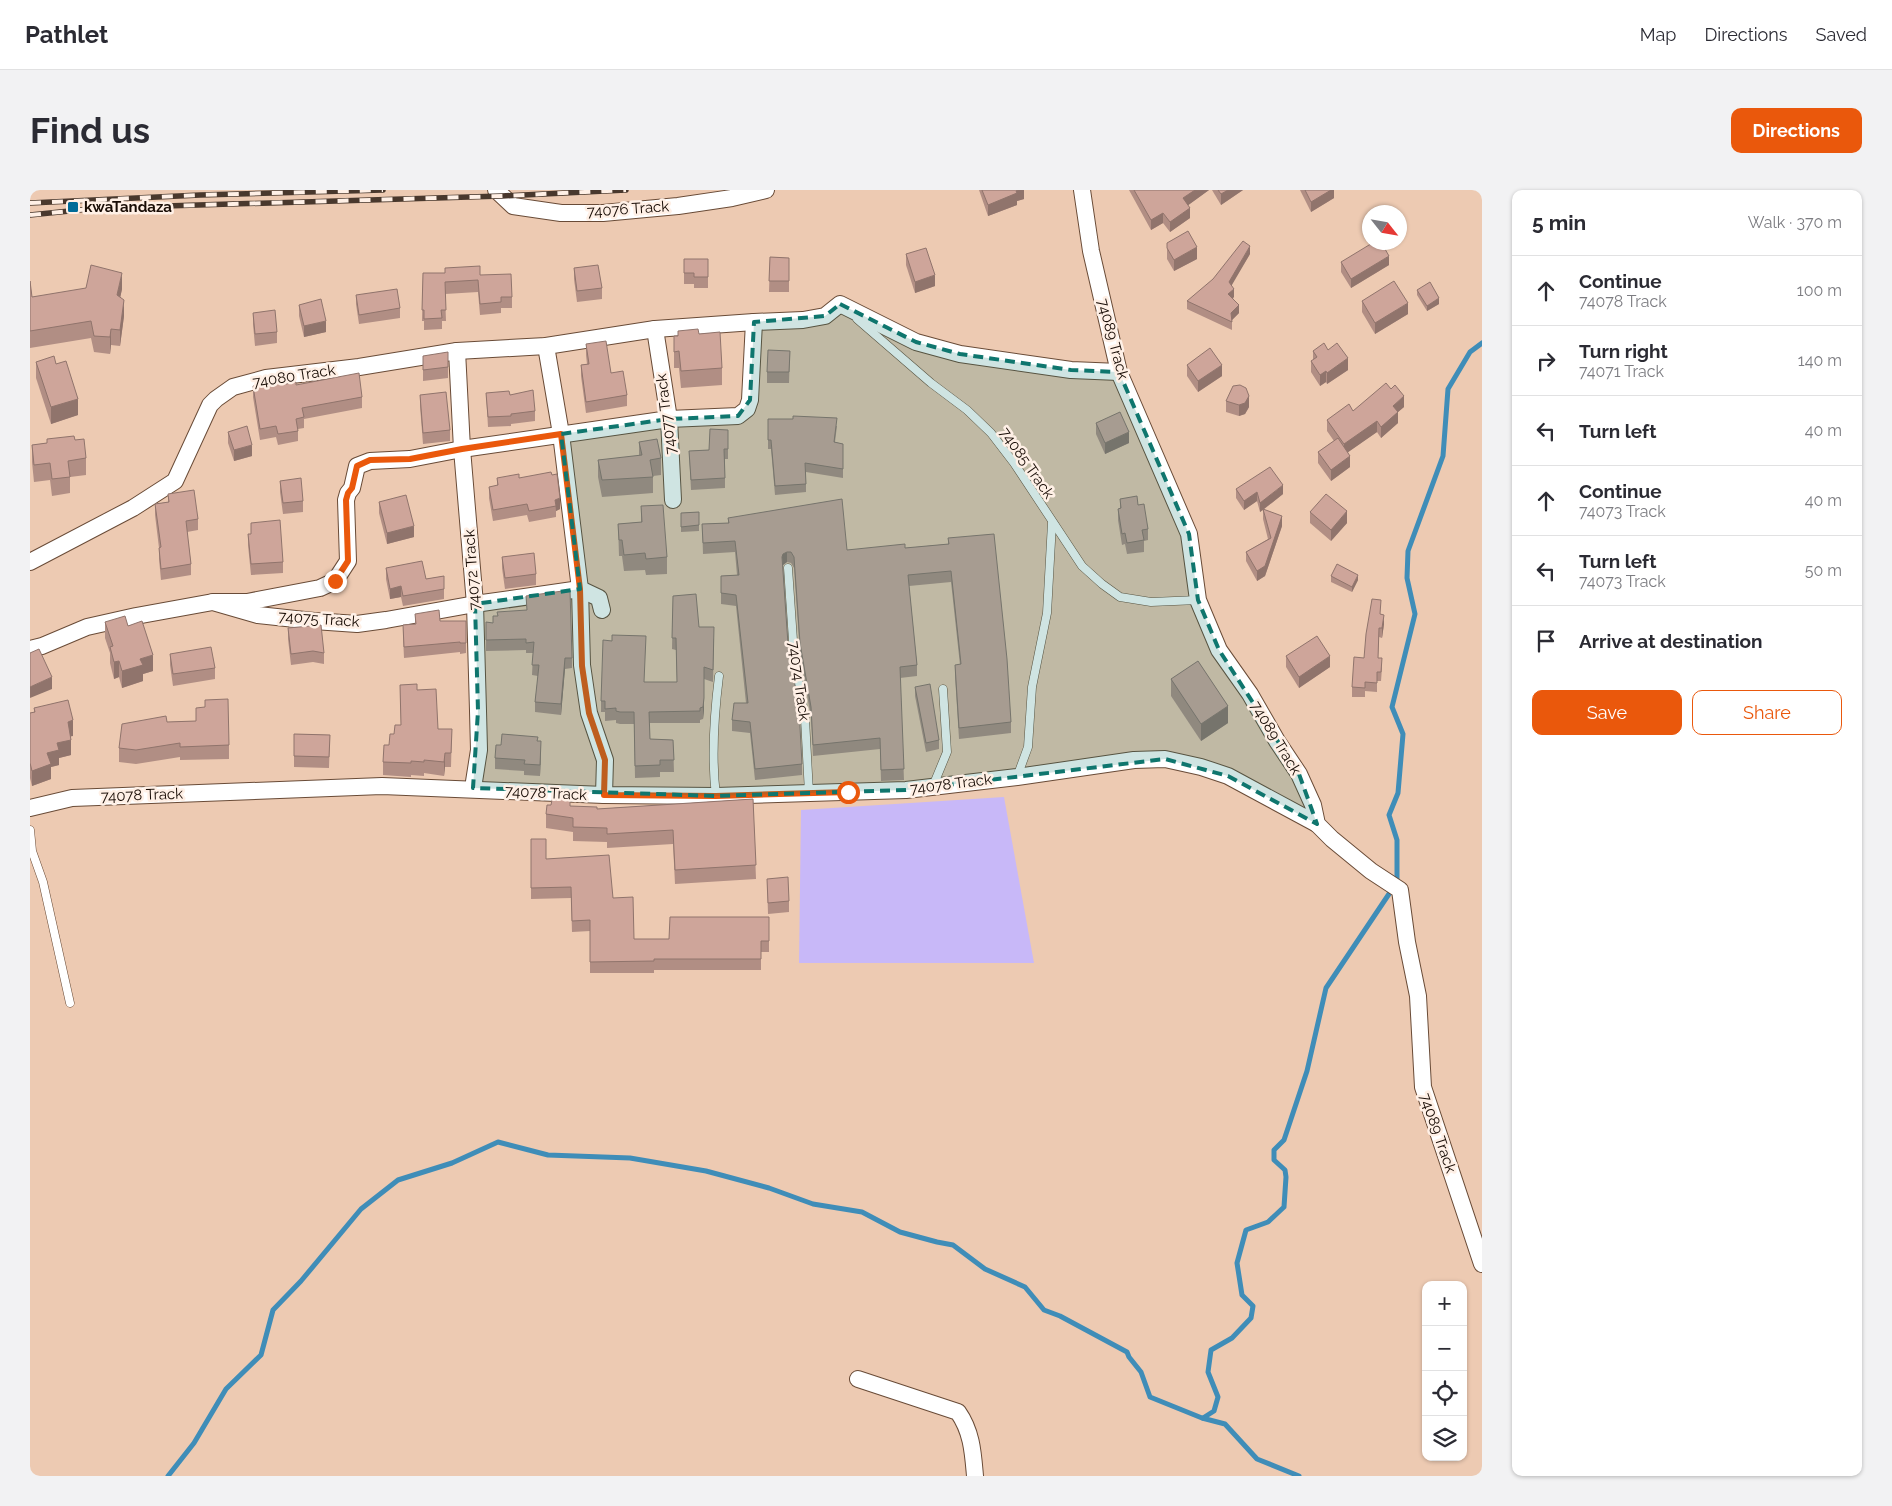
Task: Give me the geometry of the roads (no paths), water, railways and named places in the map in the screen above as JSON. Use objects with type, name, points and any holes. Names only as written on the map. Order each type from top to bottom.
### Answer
[{"type":"street","name":"74076 Track","points":[[496,190],[513,206],[561,213],[603,213],[696,203],[732,198],[766,190]]},
{"type":"street","name":"74089 Track","points":[[1082,190],[1090,251],[1119,372],[1189,534],[1198,600],[1219,650],[1250,694],[1277,741],[1299,774],[1313,805],[1317,824],[1371,871],[1400,890],[1407,942],[1418,996],[1423,1087],[1482,1264]]},
{"type":"street","points":[[213,602],[247,602],[320,588],[335,581],[348,561],[346,500],[348,493],[352,488],[357,466],[370,460],[410,459],[462,449],[669,419],[738,416],[747,409],[750,400],[754,322],[787,321],[825,316],[840,304],[916,342],[960,354],[1071,370],[1119,372]]},
{"type":"street","name":"74080 Track","points":[[30,562],[133,508],[175,481],[210,405],[233,387],[266,378],[359,367],[457,351],[546,346],[655,329],[754,322]]},
{"type":"street","name":"74077 Track","points":[[655,329],[669,419],[673,500]]},
{"type":"street","points":[[546,346],[561,434],[580,589],[582,666],[589,713],[605,760],[604,795]]},
{"type":"street","name":"74072 Track","points":[[457,351],[462,449],[474,604],[478,750],[473,788]]},
{"type":"street","points":[[580,589],[599,598],[602,610]]},
{"type":"street","name":"74075 Track","points":[[30,649],[42,646],[87,627],[213,602],[258,615],[357,624],[474,604],[580,589]]},
{"type":"street","name":"74078 Track","points":[[30,808],[72,798],[382,786],[473,788],[526,793],[716,796],[906,790],[1017,777],[1134,760],[1165,759],[1201,767],[1228,776],[1317,824]]},
{"type":"street","points":[[858,1379],[958,1412],[966,1423],[973,1446],[975,1476]]},
{"type":"lane","name":"74085 Track","points":[[840,304],[917,371],[967,410],[991,433],[1014,463],[1082,566],[1120,597],[1152,602],[1198,600]]},
{"type":"lane","points":[[1017,777],[1028,748],[1032,687],[1047,614],[1052,523]]},
{"type":"lane","name":"74074 Track","points":[[788,568],[794,655],[805,719],[809,793]]},
{"type":"lane","points":[[716,796],[713,768],[714,713],[719,676]]},
{"type":"lane","points":[[931,787],[934,786],[947,752],[943,689]]},
{"type":"lane","points":[[30,830],[32,851],[43,882],[70,1003]]},
{"type":"waterway","points":[[1203,1418],[1214,1411],[1218,1397],[1208,1372],[1211,1350],[1232,1338],[1251,1318],[1253,1306],[1242,1295],[1237,1263],[1246,1230],[1268,1222],[1284,1207],[1285,1170],[1274,1160],[1274,1150],[1284,1140],[1307,1071],[1326,988],[1397,882],[1397,840],[1389,815],[1398,793],[1403,734],[1392,707],[1415,614],[1407,578],[1408,551],[1443,456],[1448,389],[1470,352],[1482,343]]},
{"type":"waterway","points":[[168,1476],[194,1443],[226,1389],[261,1355],[273,1310],[301,1281],[361,1209],[398,1180],[452,1163],[498,1142],[548,1155],[630,1158],[706,1171],[769,1188],[813,1204],[862,1212],[900,1232],[953,1245],[985,1269],[1025,1287],[1044,1310],[1060,1316],[1127,1352],[1141,1372],[1150,1397],[1202,1418],[1225,1424],[1257,1459],[1299,1476]]},
{"type":"railway","points":[[30,203],[200,195],[383,190]]},
{"type":"railway","points":[[30,215],[99,208],[502,196],[626,190]]},
{"type":"place","name":"kwaTandaza","points":[[73,207]]}]
